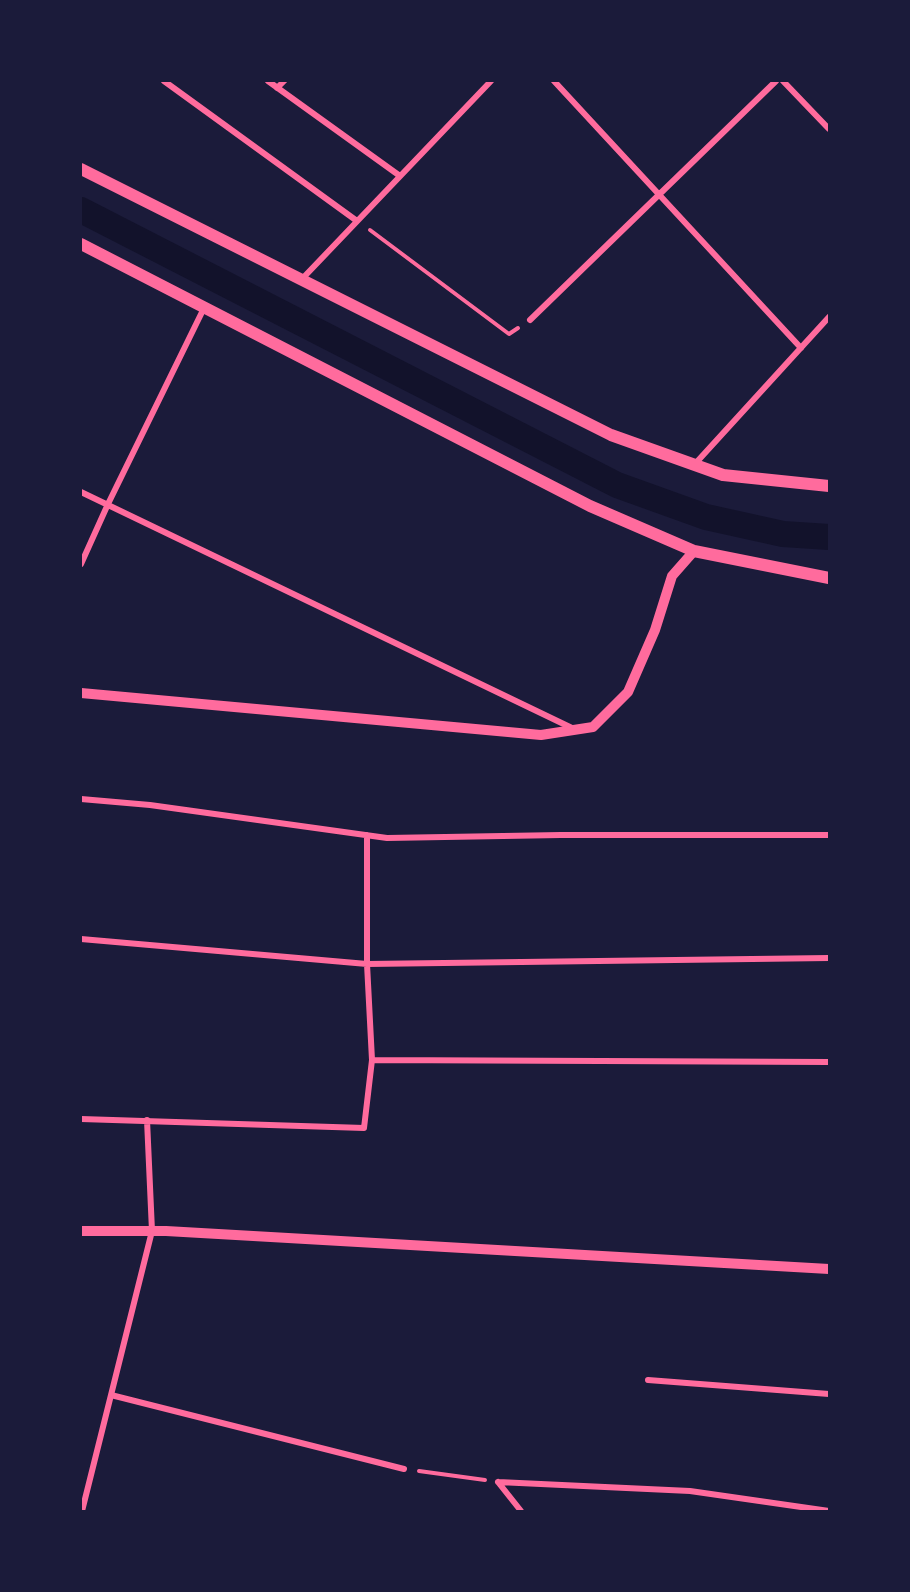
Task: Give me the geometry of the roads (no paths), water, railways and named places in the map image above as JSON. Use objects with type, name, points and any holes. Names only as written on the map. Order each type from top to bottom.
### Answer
[{"type":"main road","points":[[81,169],[611,435],[723,475],[829,486]]},
{"type":"main road","points":[[81,244],[590,506],[694,551],[829,578]]},
{"type":"street","points":[[164,81],[357,221]]},
{"type":"street","points":[[268,81],[400,176]]},
{"type":"street","points":[[277,88],[284,81]]},
{"type":"street","points":[[302,279],[491,81]]},
{"type":"street","points":[[554,81],[801,348]]},
{"type":"street","points":[[530,320],[776,81]]},
{"type":"street","points":[[783,81],[829,129]]},
{"type":"street","points":[[81,564],[204,308]]},
{"type":"street","points":[[694,465],[829,317]]},
{"type":"street","points":[[81,492],[576,730]]},
{"type":"street","points":[[81,693],[541,735],[593,727],[627,692],[655,630],[672,576],[694,551]]},
{"type":"street","points":[[81,799],[150,805],[387,838],[561,835],[829,836]]},
{"type":"street","points":[[81,1119],[364,1128],[372,1060],[367,964],[367,835]]},
{"type":"street","points":[[81,939],[367,964],[829,958]]},
{"type":"street","points":[[372,1060],[829,1062]]},
{"type":"street","points":[[82,1511],[152,1231],[147,1120]]},
{"type":"street","points":[[81,1231],[152,1231],[829,1269]]},
{"type":"street","points":[[648,1380],[829,1394]]},
{"type":"street","points":[[111,1395],[404,1469]]},
{"type":"street","points":[[521,1511],[498,1482],[690,1491],[829,1511]]},
{"type":"waterway","points":[[81,210],[617,485],[706,517],[783,534],[829,537]]}]
